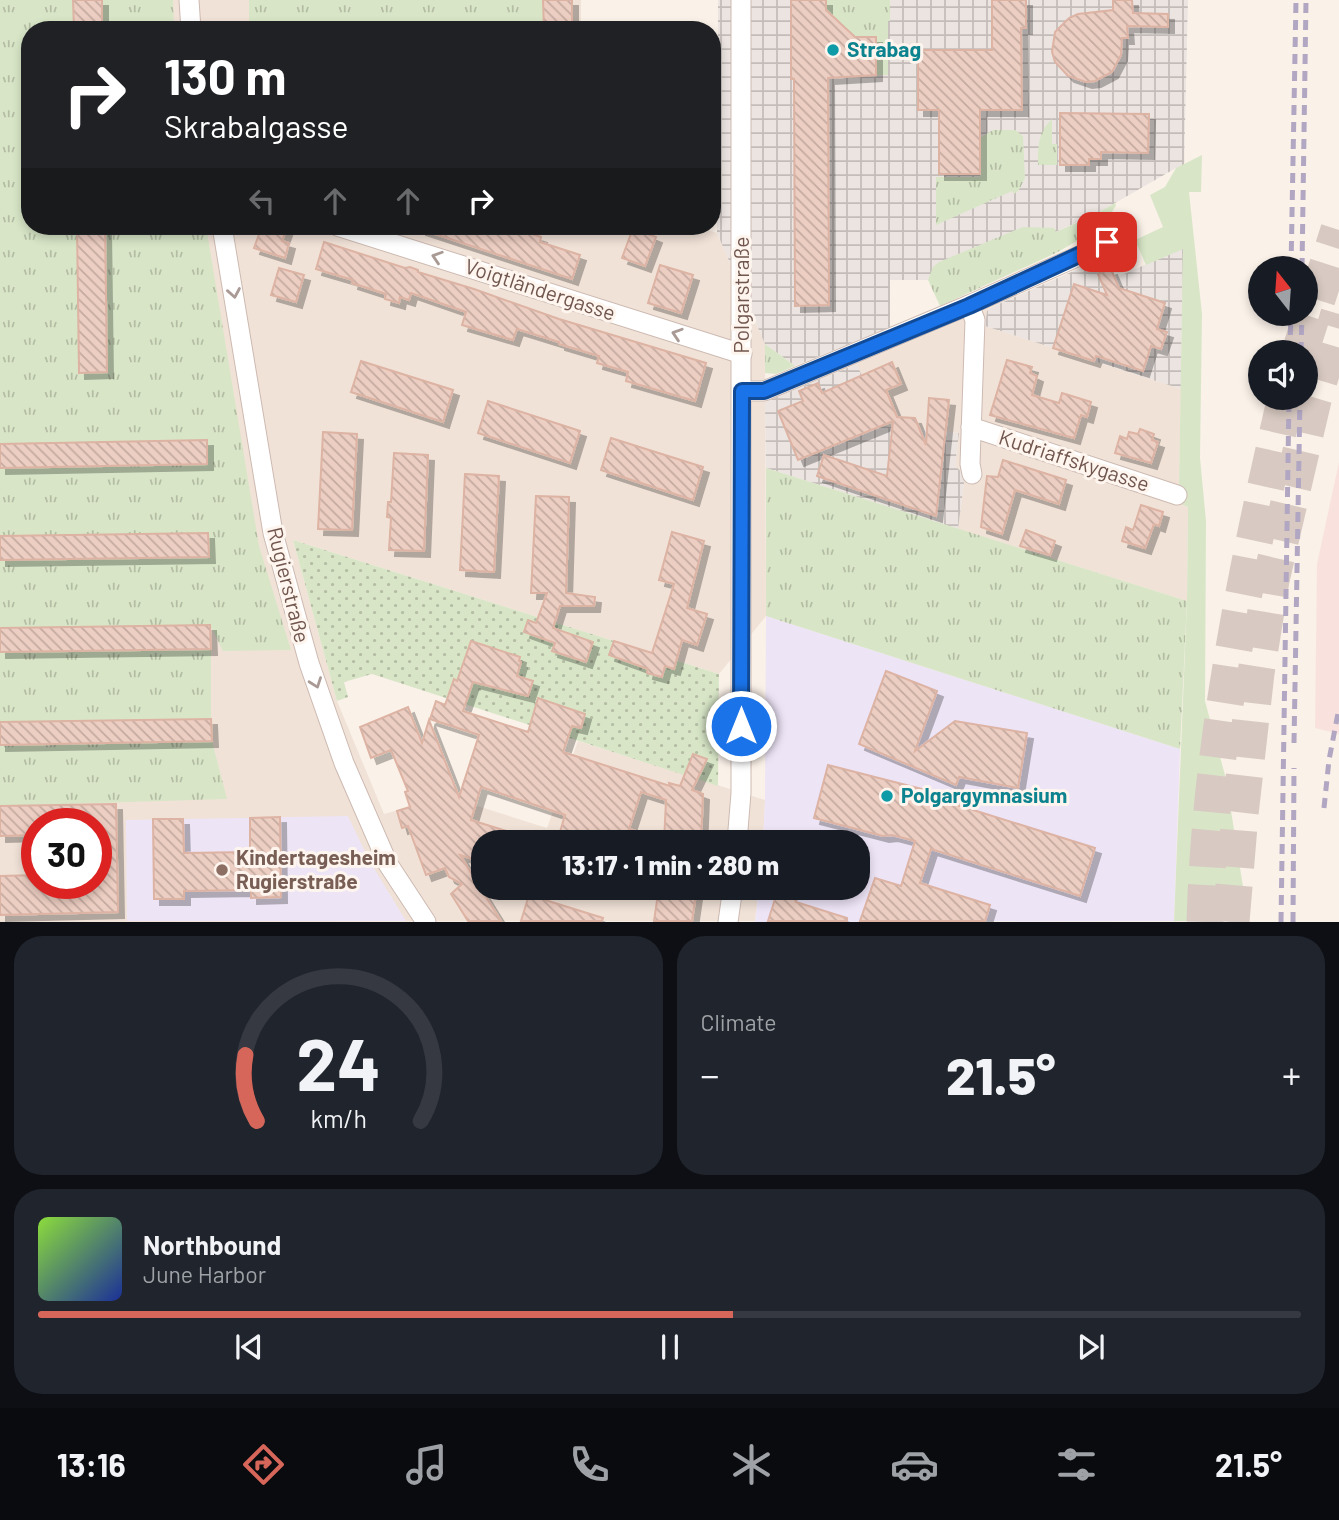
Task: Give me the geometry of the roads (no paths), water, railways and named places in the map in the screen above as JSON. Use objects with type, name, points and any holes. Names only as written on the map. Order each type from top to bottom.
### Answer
[{"type":"street","points":[[189,0],[190,21]]},
{"type":"street","name":"Polgarstraße","points":[[738,830],[741,793],[741,0]]},
{"type":"street","points":[[742,391],[764,391],[969,306],[1090,251],[1123,232]]},
{"type":"street","name":"Rugierstraße","points":[[223,235],[273,533],[309,663],[344,763],[388,864],[426,922]]},
{"type":"street","name":"Voigtländergasse","points":[[365,235],[742,354]]},
{"type":"street","points":[[969,306],[975,320],[970,464],[972,474]]},
{"type":"street","name":"Kudriaffskygasse","points":[[971,427],[1177,495]]},
{"type":"street","points":[[728,922],[731,900]]},
{"type":"tunnel","points":[[1304,340],[1339,230]]},
{"type":"tunnel","points":[[1231,922],[1256,673],[1271,580],[1313,400],[1339,314]]},
{"type":"tunnel","points":[[1205,922],[1208,855],[1222,723],[1244,592],[1283,410]]},
{"type":"railway","points":[[1291,256],[1296,0]]},
{"type":"railway","points":[[1302,256],[1306,0]]},
{"type":"railway","points":[[1290,340],[1291,326]]},
{"type":"railway","points":[[1301,340],[1302,326]]},
{"type":"railway","points":[[1281,922],[1289,410]]},
{"type":"railway","points":[[1294,743],[1300,410]]},
{"type":"railway","points":[[1324,808],[1329,760],[1339,708]]},
{"type":"railway","points":[[1293,922],[1294,768]]},
{"type":"place","name":"Strabag","points":[[833,50]]},
{"type":"place","name":"Polgargymnasium","points":[[887,796]]},
{"type":"place","name":"Kindertagesheim Rugierstraße","points":[[222,870]]}]
